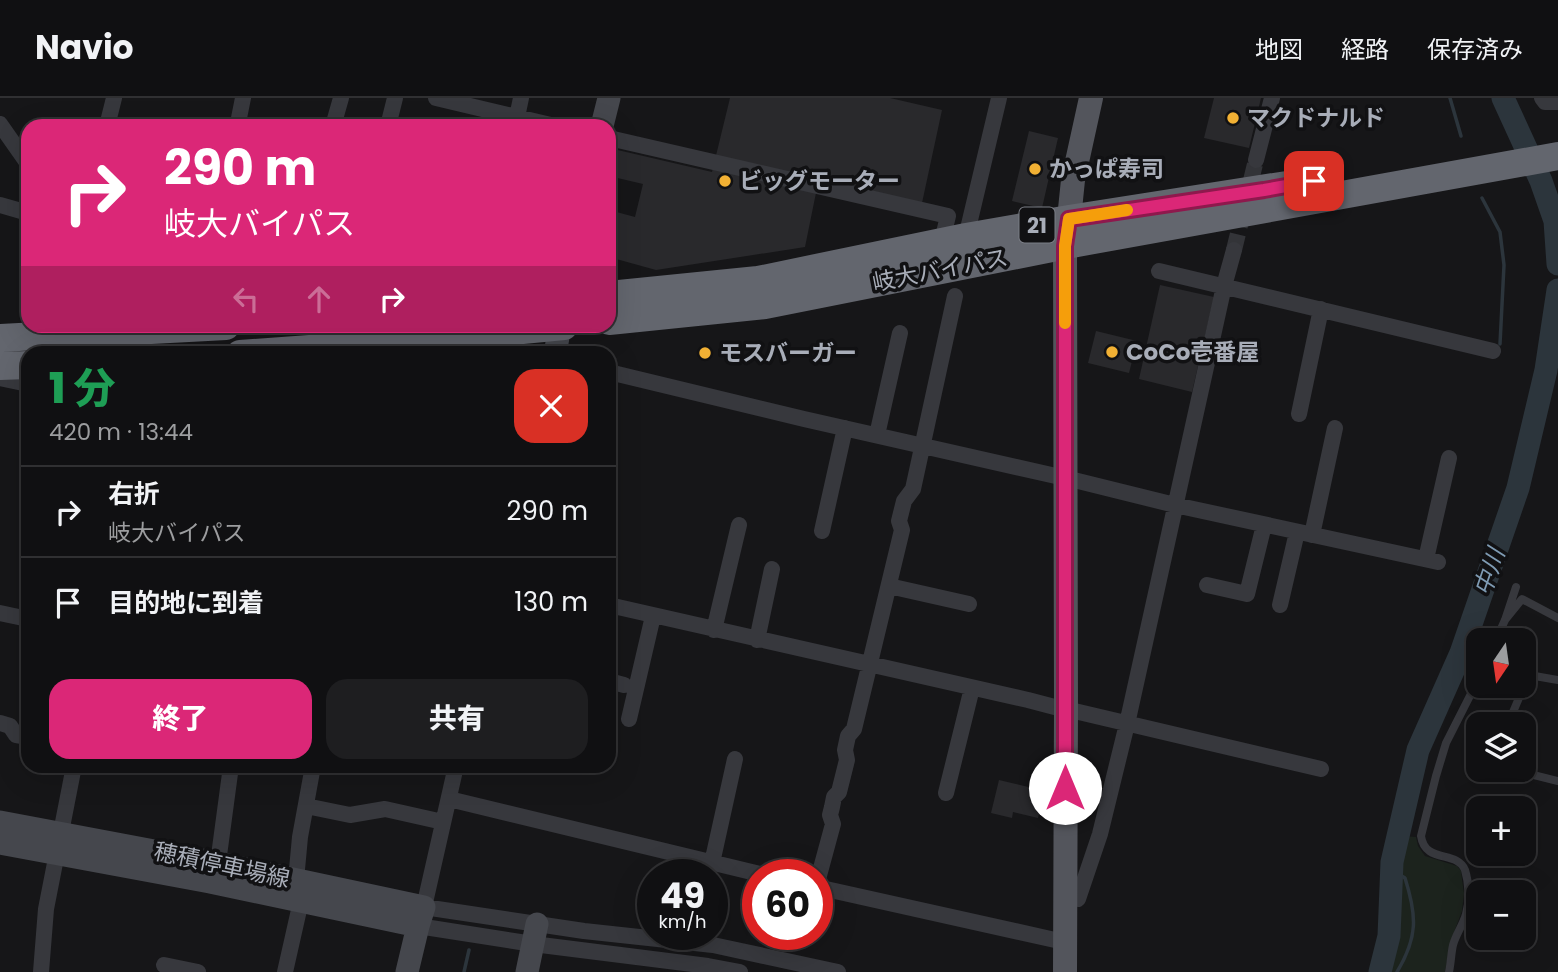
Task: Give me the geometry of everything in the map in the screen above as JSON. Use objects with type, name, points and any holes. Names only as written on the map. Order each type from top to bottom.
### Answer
[{"type":"highway","name":"岐大バイパス","points":[[1467,163],[1558,137]]},
{"type":"highway","name":"岐大バイパス","points":[[616,320],[765,305],[1264,190],[1467,163],[1558,156]]},
{"type":"highway","name":"岐大バイパス","points":[[616,294],[758,280],[954,239],[1070,236]]},
{"type":"highway","points":[[0,338],[94,333]]},
{"type":"highway","points":[[351,346],[492,333]]},
{"type":"highway","points":[[0,366],[21,365]]},
{"type":"main road","points":[[604,119],[609,98]]},
{"type":"main road","points":[[1065,972],[1072,480],[1070,236],[1073,180],[1091,98]]},
{"type":"main road","points":[[1070,710],[1077,899],[1076,972]]},
{"type":"main road","name":"穂積停車場線","points":[[0,822],[58,843],[210,882],[298,890]]},
{"type":"main road","name":"穂積停車場線","points":[[0,843],[58,843],[218,863],[298,890],[421,917]]},
{"type":"main road","points":[[407,972],[421,917]]},
{"type":"main road","points":[[527,972],[535,934]]},
{"type":"street","points":[[109,119],[114,98]]},
{"type":"street","points":[[239,119],[243,98]]},
{"type":"street","points":[[335,119],[341,98]]},
{"type":"street","points":[[390,119],[395,98]]},
{"type":"street","points":[[436,98],[509,119],[521,98]]},
{"type":"street","points":[[954,239],[999,98]]},
{"type":"street","points":[[1256,160],[1272,98]]},
{"type":"street","points":[[1542,98],[1545,102],[1558,102]]},
{"type":"street","points":[[0,124],[21,154]]},
{"type":"street","points":[[616,140],[948,216],[954,239]]},
{"type":"street","points":[[0,205],[21,212]]},
{"type":"street","points":[[1077,899],[1100,834],[1127,724],[1234,250]]},
{"type":"street","points":[[1159,271],[1493,351]]},
{"type":"street","points":[[824,859],[833,824],[830,816],[834,797],[839,792],[847,760],[845,750],[848,736],[854,729],[889,586],[902,530],[899,521],[904,501],[913,489],[954,296]]},
{"type":"street","points":[[1299,414],[1321,309]]},
{"type":"street","points":[[877,435],[900,333]]},
{"type":"street","points":[[616,374],[1175,505],[1432,561],[1449,458]]},
{"type":"street","points":[[0,378],[21,382]]},
{"type":"street","points":[[822,531],[845,428]]},
{"type":"street","points":[[1280,605],[1335,428]]},
{"type":"street","points":[[1207,585],[1247,594],[1264,524]]},
{"type":"street","points":[[714,630],[739,525]]},
{"type":"street","points":[[757,640],[772,569]]},
{"type":"street","points":[[889,586],[969,604]]},
{"type":"street","points":[[616,607],[1321,769]]},
{"type":"street","points":[[0,613],[21,618]]},
{"type":"street","points":[[629,719],[653,616]]},
{"type":"street","points":[[946,793],[972,688]]},
{"type":"street","points":[[0,723],[10,726],[16,735],[21,736]]},
{"type":"street","points":[[713,859],[735,759]]},
{"type":"street","points":[[41,972],[46,909],[73,773]]},
{"type":"street","points":[[218,863],[230,773]]},
{"type":"street","points":[[285,972],[298,890],[300,837],[312,773]]},
{"type":"street","points":[[455,773],[421,917],[535,934],[740,972]]},
{"type":"street","points":[[449,799],[696,859]]},
{"type":"street","points":[[306,807],[350,815],[385,809],[443,822]]},
{"type":"street","points":[[833,889],[1064,942]]},
{"type":"street","points":[[535,934],[584,931],[713,945],[838,972]]},
{"type":"street","points":[[164,965],[198,972]]},
{"type":"lane","points":[[1501,628],[1516,587]]},
{"type":"lane","points":[[1505,620],[1522,599],[1558,618]]},
{"type":"lane","points":[[1536,676],[1558,680]]},
{"type":"lane","points":[[1449,972],[1454,944],[1466,912],[1467,882],[1460,862],[1428,851],[1422,844],[1421,836],[1446,743],[1469,698]]},
{"type":"lane","points":[[1536,776],[1558,781]]},
{"type":"shaded area","points":[[1403,836],[1416,837],[1425,856],[1457,866],[1461,871],[1464,894],[1462,911],[1450,943],[1445,972],[1389,972],[1397,935],[1398,877]]},
{"type":"building","name":"ビッグモーター","points":[[730,98],[890,98],[942,110],[922,203],[819,178],[805,247],[656,270],[616,259],[616,212],[635,217],[643,184],[616,178],[616,150],[712,172]]},
{"type":"building","name":"マクドナルド","points":[[1214,98],[1261,98],[1249,148],[1204,138]]},
{"type":"building","name":"かっぱ寿司","points":[[1029,131],[1058,138],[1042,208],[1012,201]]},
{"type":"building","points":[[1160,285],[1214,297],[1192,392],[1139,379]]},
{"type":"building","name":"CoCo壱番屋","points":[[1096,331],[1137,341],[1129,373],[1088,363]]},
{"type":"building","points":[[999,780],[1045,791],[1038,818],[1013,812],[1012,818],[991,813]]},
{"type":"waterway","points":[[1450,98],[1461,136]]},
{"type":"waterway","name":"中川","points":[[1503,98],[1541,181],[1555,221],[1558,264]]},
{"type":"waterway","points":[[1482,198],[1500,232],[1504,265],[1500,344]]},
{"type":"waterway","name":"中川","points":[[1380,972],[1389,936],[1392,862],[1418,750],[1461,653],[1518,488],[1546,370],[1558,290]]},
{"type":"waterway","points":[[1392,870],[1405,878],[1413,915],[1409,948],[1397,972]]},
{"type":"waterway","points":[[464,972],[469,950]]},
{"type":"tunnel","points":[[1234,250],[1256,160]]},
{"type":"slow traffic","points":[[1065,323],[1065,246],[1069,219],[1127,210]]},
{"type":"place","name":"マクドナルド","points":[[1233,118]]},
{"type":"place","name":"かっぱ寿司","points":[[1035,169]]},
{"type":"place","name":"ビッグモーター","points":[[725,181]]},
{"type":"place","name":"CoCo壱番屋","points":[[1112,352]]},
{"type":"place","name":"モスバーガー","points":[[705,353]]},
{"type":"route","points":[[1065,788],[1065,246],[1069,219],[1314,181]]}]
